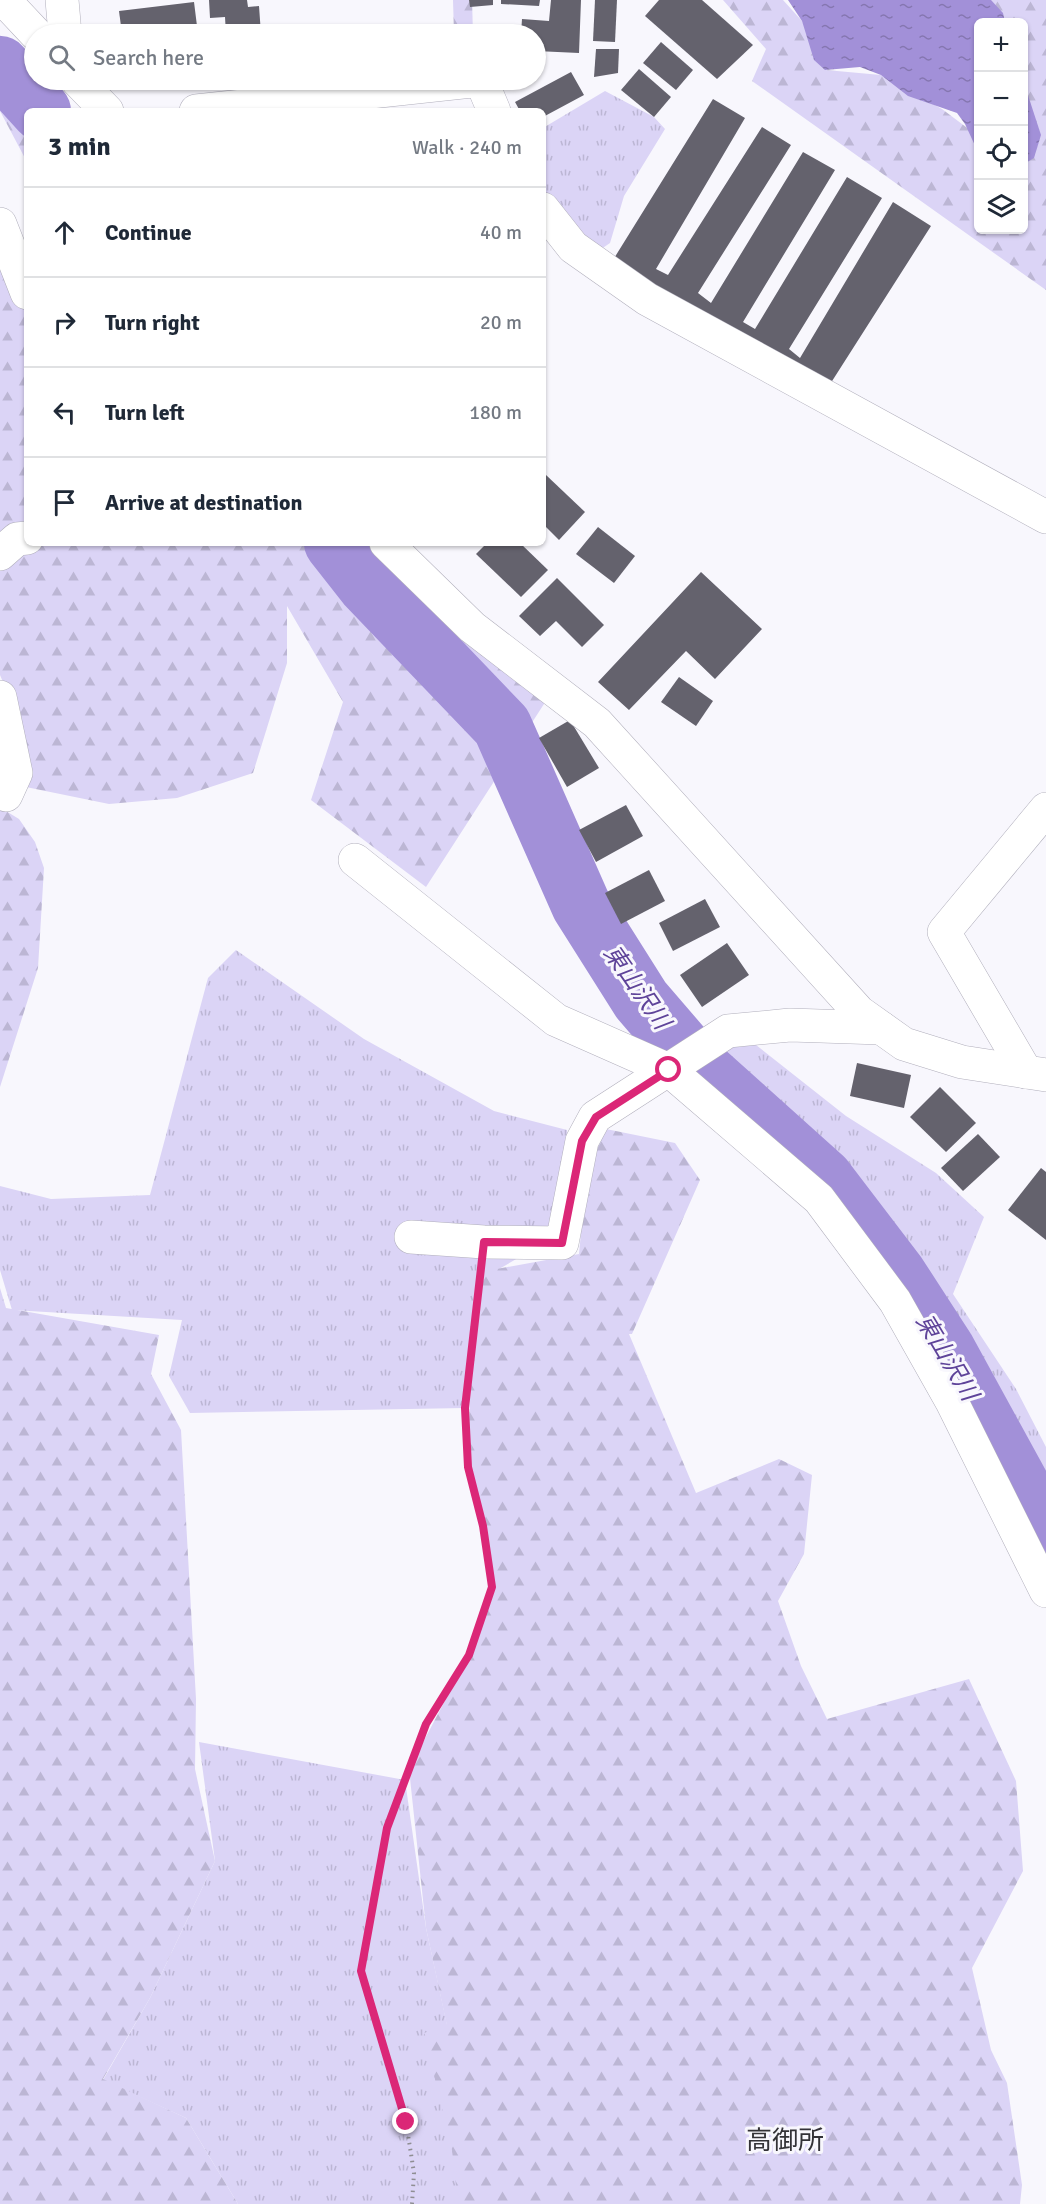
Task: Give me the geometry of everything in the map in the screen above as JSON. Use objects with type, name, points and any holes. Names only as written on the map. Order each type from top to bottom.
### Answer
[{"type":"street","points":[[4,0],[27,24]]},
{"type":"street","points":[[62,0],[64,24]]},
{"type":"street","points":[[87,90],[104,108]]},
{"type":"street","points":[[223,108],[389,90]]},
{"type":"street","points":[[485,90],[493,108]]},
{"type":"street","points":[[546,213],[573,247],[647,299],[1046,517]]},
{"type":"street","points":[[0,224],[24,285]]},
{"type":"street","points":[[0,554],[17,539],[24,538]]},
{"type":"street","points":[[389,546],[472,627],[597,723],[859,1012],[904,1044],[962,1062],[1036,1073]]},
{"type":"street","points":[[0,697],[16,773],[6,795]]},
{"type":"street","points":[[1036,1073],[944,932],[1046,809]]},
{"type":"street","points":[[355,860],[556,1020],[674,1066],[819,1199],[895,1301],[952,1401],[1046,1592]]},
{"type":"street","points":[[411,1237],[484,1242],[562,1243],[582,1141],[596,1117],[728,1031],[790,1025],[881,1028]]},
{"type":"path","points":[[412,2204],[414,2173],[406,2122],[361,1971],[387,1828],[426,1724],[469,1655],[492,1587],[483,1526],[468,1467],[465,1408],[484,1242]]},
{"type":"green space","points":[[453,0],[472,0],[473,24],[454,24]]},
{"type":"green space","points":[[723,0],[783,0],[802,21],[826,70],[881,75],[942,109],[974,133],[974,234],[1028,234],[1028,18],[993,18],[985,0],[1046,0],[1046,290],[752,81],[766,49]]},
{"type":"green space","points":[[0,35],[24,62],[24,90],[51,90],[68,108],[24,108],[24,156],[0,111]]},
{"type":"green space","points":[[605,91],[654,117],[665,129],[624,196],[610,243],[594,254],[546,198],[546,126]]},
{"type":"green space","points":[[0,247],[24,308],[24,546],[399,546],[553,690],[426,887],[311,800],[343,702],[287,606],[287,663],[253,773],[177,798],[109,804],[21,786],[20,722],[0,675]]},
{"type":"green space","points":[[0,714],[1,808],[19,819],[35,842],[44,868],[38,968],[0,1087]]},
{"type":"green space","points":[[236,950],[364,1039],[494,1111],[567,1130],[565,1231],[480,1280],[465,1408],[190,1413],[169,1376],[182,1320],[12,1310],[0,1270],[0,1186],[51,1199],[150,1195],[208,978]]},
{"type":"green space","points":[[737,1030],[846,1116],[936,1173],[984,1217],[953,1294],[1016,1389],[1046,1447],[1046,1578],[870,1253],[686,1074]]},
{"type":"green space","points":[[591,1126],[675,1143],[700,1180],[632,1334],[629,1334],[696,1493],[779,1459],[812,1475],[804,1554],[778,1601],[801,1666],[827,1719],[969,1679],[1016,1781],[1023,1871],[972,1968],[991,2050],[1007,2083],[1022,2185],[1020,2204],[458,2204],[452,2150],[424,2033],[447,2026],[426,1928],[409,1769],[469,1655],[492,1587],[468,1467],[471,1354],[480,1272],[579,1254]]},
{"type":"green space","points":[[0,1288],[6,1308],[159,1335],[151,1374],[181,1430],[196,1699],[195,1769],[215,1861],[150,1998],[103,2079],[186,2118],[238,2204],[0,2204]]},
{"type":"green space","points":[[199,1742],[405,1780],[426,1928],[486,2204],[238,2204],[186,2118],[103,2080],[150,1998],[215,1861]]},
{"type":"water","points":[[788,0],[991,0],[1003,13],[1004,18],[974,18],[974,143],[957,113],[908,96],[881,75],[860,67],[825,70],[814,60],[802,21]]},
{"type":"water","points":[[1028,95],[1041,135],[1034,158],[1028,162]]},
{"type":"building","points":[[209,0],[247,0],[248,7],[259,6],[260,24],[225,24],[225,17],[210,18]]},
{"type":"building","points":[[469,0],[493,0],[493,5],[470,7]]},
{"type":"building","points":[[501,0],[540,0],[539,6],[501,4]]},
{"type":"building","points":[[551,0],[581,0],[579,53],[546,51],[546,24],[522,24],[522,19],[549,21]]},
{"type":"building","points":[[595,0],[617,0],[615,42],[593,41]]},
{"type":"building","points":[[659,0],[702,0],[753,45],[717,79],[645,16]]},
{"type":"building","points":[[194,2],[197,24],[121,24],[119,11]]},
{"type":"building","points":[[661,42],[693,70],[676,90],[643,63]]},
{"type":"building","points":[[596,49],[619,49],[618,73],[594,77]]},
{"type":"building","points":[[639,69],[671,97],[654,117],[621,90]]},
{"type":"building","points":[[571,72],[584,95],[546,115],[546,108],[518,108],[515,102],[537,90],[546,90],[546,85]]},
{"type":"building","points":[[713,99],[745,118],[656,269],[668,275],[762,127],[791,145],[698,293],[711,303],[803,152],[835,170],[743,322],[755,329],[847,177],[882,198],[789,349],[800,358],[893,202],[931,226],[827,389],[608,268]]},
{"type":"building","points":[[546,475],[585,512],[559,540],[546,527]]},
{"type":"building","points":[[598,527],[635,556],[614,583],[576,554]]},
{"type":"building","points":[[484,546],[523,546],[548,570],[521,597],[476,554]]},
{"type":"building","points":[[701,572],[762,629],[715,679],[686,651],[629,710],[598,682]]},
{"type":"building","points":[[557,578],[604,625],[582,647],[556,621],[540,636],[519,616]]},
{"type":"building","points":[[679,677],[713,701],[696,726],[661,702]]},
{"type":"building","points":[[570,720],[599,768],[567,787],[539,738]]},
{"type":"building","points":[[626,805],[643,836],[596,862],[579,830]]},
{"type":"building","points":[[649,870],[665,901],[621,924],[605,893]]},
{"type":"building","points":[[705,899],[720,927],[673,951],[659,923]]},
{"type":"building","points":[[727,943],[749,975],[702,1007],[680,975]]},
{"type":"building","points":[[857,1063],[911,1075],[904,1108],[850,1096]]},
{"type":"building","points":[[940,1087],[976,1123],[946,1152],[910,1117]]},
{"type":"building","points":[[978,1134],[1000,1157],[963,1191],[941,1168]]},
{"type":"building","points":[[1041,1168],[1046,1172],[1046,1240],[1008,1210]]},
{"type":"waterway","name":"東山沢川","points":[[0,66],[38,108]]},
{"type":"waterway","name":"東山沢川","points":[[336,546],[367,585],[502,726],[581,905],[641,1000],[696,1064],[823,1178],[897,1275],[945,1349],[1046,1533]]},
{"type":"district","name":"高御所","points":[[785,2141]]},
{"type":"route","points":[[406,2122],[361,1971],[387,1828],[426,1724],[469,1655],[492,1587],[483,1526],[468,1467],[465,1408],[484,1242],[562,1243],[582,1141],[596,1117],[669,1070]]}]
